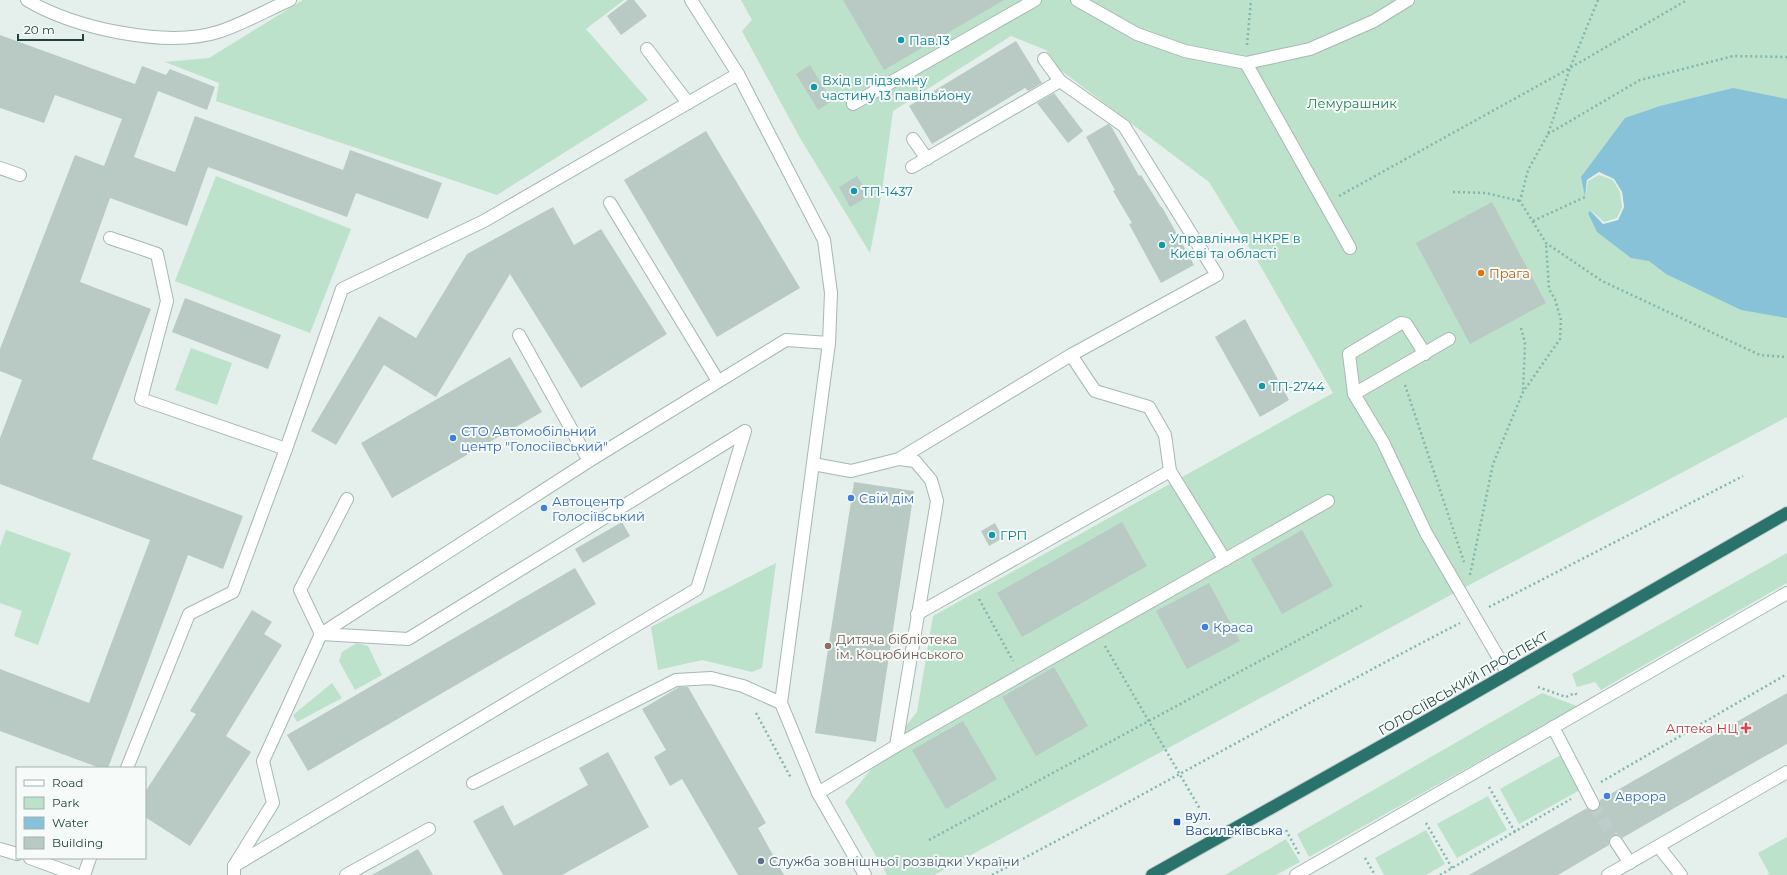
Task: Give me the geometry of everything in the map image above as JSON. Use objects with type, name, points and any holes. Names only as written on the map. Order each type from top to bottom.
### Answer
[{"type":"highway","name":"ГОЛОСІЇВСЬКИЙ ПРОСПЕКТ","points":[[1152,875],[1508,674],[1787,513]]},
{"type":"street","points":[[27,0],[84,24],[142,36],[177,38],[217,33],[290,0]]},
{"type":"street","points":[[691,0],[738,74],[824,240],[831,293],[829,343],[781,703],[818,793],[865,875]]},
{"type":"street","points":[[853,104],[1035,0]]},
{"type":"street","points":[[1077,0],[1144,36],[1185,52],[1246,63],[1310,49],[1374,21],[1408,0]]},
{"type":"street","points":[[647,49],[688,103]]},
{"type":"street","points":[[813,464],[851,471],[899,459],[1072,354],[1217,275],[1124,126],[1060,81],[1044,58]]},
{"type":"street","points":[[1246,63],[1350,248]]},
{"type":"street","points":[[127,767],[189,614],[233,592],[286,449],[342,289],[484,221],[738,74]]},
{"type":"street","points":[[912,167],[1060,81]]},
{"type":"street","points":[[913,139],[927,159]]},
{"type":"street","points":[[0,168],[20,175]]},
{"type":"street","points":[[610,203],[718,381]]},
{"type":"street","points":[[110,238],[157,254],[167,301],[141,399],[286,449]]},
{"type":"street","points":[[1425,354],[1406,324],[1401,323],[1349,354],[1354,394],[1383,442],[1426,533],[1458,592],[1474,615],[1508,674]]},
{"type":"street","points":[[518,335],[589,461]]},
{"type":"street","points":[[1354,394],[1450,339]]},
{"type":"street","points":[[234,870],[273,803],[263,761],[321,634],[589,461],[786,340],[829,343]]},
{"type":"street","points":[[1072,354],[1095,391],[1149,407],[1165,435],[1170,471],[1225,560]]},
{"type":"street","points":[[234,870],[697,589],[745,431],[408,639],[321,634]]},
{"type":"street","points":[[896,746],[937,501],[931,480],[915,461],[899,459]]},
{"type":"street","points":[[917,614],[1170,471]]},
{"type":"street","points":[[321,634],[300,590],[347,499]]},
{"type":"street","points":[[818,793],[896,746],[1328,501]]},
{"type":"street","points":[[1296,875],[1787,593]]},
{"type":"street","points":[[473,783],[676,680],[711,678],[743,686],[781,703]]},
{"type":"street","points":[[1553,727],[1593,804]]},
{"type":"street","points":[[1608,875],[1787,772]]},
{"type":"street","points":[[346,875],[429,829]]},
{"type":"street","points":[[1616,842],[1630,863]]},
{"type":"street","points":[[1659,847],[1681,875]]},
{"type":"street","points":[[0,849],[16,854]]},
{"type":"street","points":[[33,859],[76,875]]},
{"type":"street","points":[[84,875],[90,859]]},
{"type":"path","points":[[1246,63],[1250,0]]},
{"type":"path","points":[[1520,200],[1528,170],[1548,134],[1570,68],[1598,0]]},
{"type":"path","points":[[1325,204],[1570,68],[1687,0]]},
{"type":"path","points":[[1548,134],[1640,80],[1733,56],[1787,57]]},
{"type":"path","points":[[1453,192],[1486,193],[1520,200],[1546,243],[1602,281],[1760,355],[1787,357]]},
{"type":"path","points":[[1533,221],[1585,197]]},
{"type":"path","points":[[1400,369],[1469,577],[1492,464],[1523,392],[1560,339],[1561,320],[1555,299],[1549,290],[1546,243]]},
{"type":"path","points":[[1520,328],[1525,343],[1523,392]]},
{"type":"path","points":[[992,875],[1180,774],[1339,685],[1743,476]]},
{"type":"path","points":[[971,584],[1022,675]]},
{"type":"path","points":[[929,840],[1363,604]]},
{"type":"path","points":[[1097,632],[1200,809]]},
{"type":"path","points":[[1440,875],[1787,674]]},
{"type":"path","points":[[1538,687],[1566,697],[1575,693],[1585,708]]},
{"type":"path","points":[[1489,787],[1514,832]]},
{"type":"path","points":[[1426,823],[1452,868]]},
{"type":"path","points":[[1286,830],[1307,868]]},
{"type":"path","points":[[1365,858],[1375,875]]},
{"type":"green space","points":[[303,0],[624,0],[586,29],[648,100],[497,195],[216,101],[219,83],[165,62],[209,58]]},
{"type":"green space","name":"Лемурашник","points":[[741,0],[1787,0],[1787,417],[1458,591],[934,875],[887,875],[845,802],[917,712],[933,616],[1333,393],[1257,260],[1209,182],[1059,69],[1046,50],[1011,36],[893,111],[882,191],[870,253],[800,138],[742,31],[752,20]]},
{"type":"green space","points":[[216,176],[351,229],[310,333],[175,281]]},
{"type":"green space","points":[[191,348],[232,363],[217,405],[175,390]]},
{"type":"green space","points":[[6,530],[71,553],[38,645],[14,636],[22,611],[0,603],[0,547]]},
{"type":"green space","points":[[1787,553],[1787,583],[1601,690],[1595,682],[1577,687],[1572,674]]},
{"type":"green space","points":[[776,563],[762,668],[752,672],[702,660],[658,670],[651,627]]},
{"type":"green space","points":[[357,643],[368,646],[382,675],[355,690],[339,661],[342,652]]},
{"type":"green space","points":[[332,683],[342,698],[297,722],[293,715]]},
{"type":"green space","points":[[1542,693],[1577,706],[1309,857],[1297,834]]},
{"type":"green space","points":[[1561,755],[1580,790],[1519,824],[1500,789]]},
{"type":"green space","points":[[1488,796],[1507,830],[1457,858],[1437,824]]},
{"type":"green space","points":[[1426,830],[1445,864],[1426,875],[1384,875],[1375,858]]},
{"type":"green space","points":[[1787,837],[1787,875],[1767,875],[1769,873],[1758,853]]},
{"type":"green space","points":[[1286,839],[1300,862],[1276,875],[1225,875]]},
{"type":"water","points":[[1733,88],[1787,99],[1787,318],[1741,310],[1666,274],[1649,261],[1631,258],[1597,232],[1588,213],[1590,211],[1603,224],[1618,220],[1624,207],[1622,192],[1614,179],[1599,172],[1587,180],[1585,197],[1581,177],[1625,118],[1660,106]]},
{"type":"pier","points":[[1599,172],[1614,179],[1622,192],[1624,207],[1618,220],[1603,224],[1590,209],[1604,222],[1617,218],[1622,207],[1620,192],[1613,180],[1599,175],[1588,181],[1585,199],[1587,180]]},
{"type":"building","points":[[628,0],[634,0],[647,16],[621,35],[607,16]]},
{"type":"building","name":"Пав.13","points":[[843,0],[1004,0],[884,70]]},
{"type":"building","points":[[0,35],[135,84],[142,66],[166,75],[170,69],[215,87],[207,110],[158,91],[134,157],[175,172],[195,116],[343,170],[350,150],[442,183],[428,219],[356,193],[347,217],[208,167],[187,226],[110,198],[80,282],[151,309],[92,459],[243,516],[223,569],[188,555],[108,767],[97,767],[0,731],[0,669],[89,703],[150,540],[0,484],[0,438],[22,380],[0,371],[0,349],[75,155],[104,166],[122,119],[55,95],[44,123],[0,108]]},
{"type":"building","points":[[1016,41],[1042,83],[1028,91],[1025,88],[932,144],[909,106]]},
{"type":"building","name":"Вхід в підземну частину 13 павільйону","points":[[810,65],[832,101],[818,110],[796,74]]},
{"type":"building","points":[[1054,93],[1083,131],[1068,143],[1037,103]]},
{"type":"building","points":[[1108,124],[1111,126],[1139,176],[1141,175],[1162,207],[1194,265],[1161,283],[1129,224],[1132,223],[1113,191],[1115,190],[1086,137]]},
{"type":"building","points":[[706,131],[800,288],[717,337],[624,180]]},
{"type":"building","name":"ТП-1437","points":[[857,176],[869,196],[850,207],[839,187]]},
{"type":"building","name":"Прага","points":[[1492,202],[1546,303],[1470,344],[1416,243]]},
{"type":"building","points":[[553,207],[574,245],[601,229],[667,334],[581,388],[510,274],[436,397],[384,365],[336,445],[311,431],[379,316],[416,338],[467,254]]},
{"type":"building","points":[[185,298],[281,335],[268,369],[172,332]]},
{"type":"building","points":[[1245,319],[1289,400],[1260,417],[1215,337]]},
{"type":"building","points":[[510,357],[542,412],[392,498],[361,443]]},
{"type":"building","points":[[854,482],[914,491],[876,742],[815,733]]},
{"type":"building","points":[[622,522],[630,536],[583,563],[575,549]]},
{"type":"building","points":[[1122,522],[1147,566],[1022,637],[997,593]]},
{"type":"building","name":"ГРП","points":[[995,523],[1003,538],[989,546],[981,531]]},
{"type":"building","points":[[1302,530],[1333,586],[1282,614],[1251,559]]},
{"type":"building","points":[[575,568],[596,604],[308,771],[287,735]]},
{"type":"building","points":[[1209,583],[1240,641],[1187,669],[1156,611]]},
{"type":"building","points":[[252,610],[272,622],[264,634],[282,645],[226,736],[251,752],[190,846],[146,818],[146,790],[196,714],[190,711]]},
{"type":"building","points":[[1054,667],[1088,726],[1036,756],[1002,697]]},
{"type":"building","points":[[679,687],[688,687],[766,823],[758,828],[784,875],[738,875],[682,779],[670,786],[654,757],[666,750],[642,709]]},
{"type":"building","points":[[1787,693],[1787,744],[1622,838],[1619,835],[1612,836],[1609,839],[1609,845],[1558,875],[1469,875],[1587,808],[1592,811],[1597,810],[1600,805],[1600,800]]},
{"type":"building","points":[[963,721],[997,779],[946,809],[912,750]]},
{"type":"building","points":[[608,752],[649,827],[562,875],[503,875],[473,821],[503,805],[514,826],[588,785],[579,768]]},
{"type":"building","points":[[418,849],[433,875],[372,875]]},
{"type":"tunnel","points":[[1593,804],[1616,842]]},
{"type":"place","name":"Пав.13","points":[[901,40]]},
{"type":"place","name":"Вхід в підземну частину 13 павільйону","points":[[814,87]]},
{"type":"place","name":"ТП-1437","points":[[854,191]]},
{"type":"place","name":"Управління НКРЕ в Києві та області","points":[[1162,245]]},
{"type":"place","name":"Прага","points":[[1481,273]]},
{"type":"place","name":"ТП-2744","points":[[1262,386]]},
{"type":"place","name":"СТО Автомобільний центр \"Голосіївський\"","points":[[453,438]]},
{"type":"place","name":"Свій дім","points":[[851,498]]},
{"type":"place","name":"Автоцентр Голосіївський","points":[[544,508]]},
{"type":"place","name":"ГРП","points":[[992,535]]},
{"type":"place","name":"Краса","points":[[1205,627]]},
{"type":"place","name":"Дитяча бібліотека ім. Коцюбинського","points":[[828,646]]},
{"type":"place","name":"Аптека НЦ","points":[[1746,728]]},
{"type":"place","name":"Аврора","points":[[1607,796]]},
{"type":"place","name":"вул. Васильківська","points":[[1177,822]]},
{"type":"place","name":"Служба зовнішньої розвідки України","points":[[761,861]]}]
